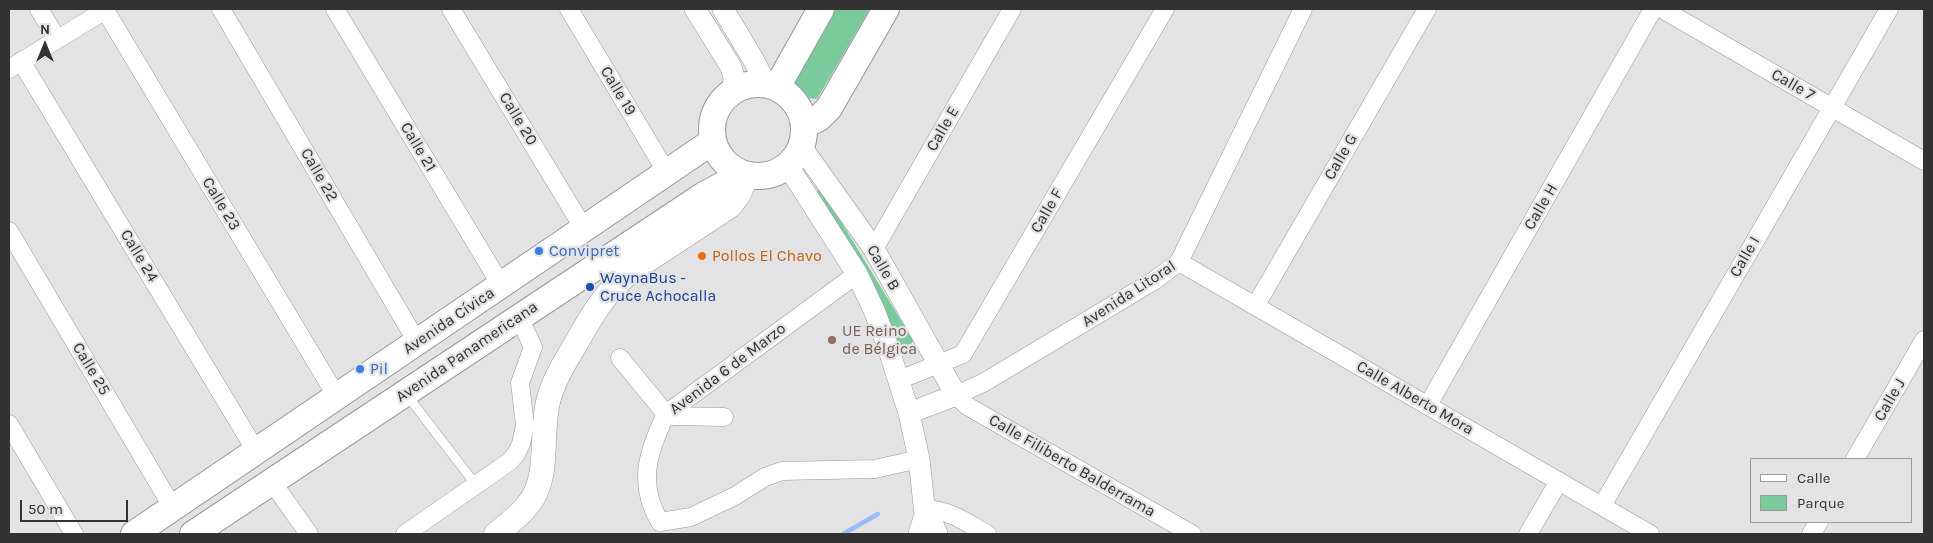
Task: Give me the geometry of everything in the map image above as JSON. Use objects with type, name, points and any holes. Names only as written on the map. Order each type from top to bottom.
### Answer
[{"type":"main road","points":[[771,86],[821,9]]},
{"type":"main road","points":[[798,146],[801,111],[795,101],[771,86],[749,85],[733,91],[716,110],[712,126],[713,141],[721,158],[727,165],[745,175],[766,176],[778,173],[819,118],[829,108],[886,9]]},
{"type":"main road","name":"Avenida Cívica","points":[[134,534],[713,141]]},
{"type":"main road","points":[[496,534],[524,510],[534,497],[538,486],[544,452],[545,420],[549,399],[558,374],[597,306],[617,282],[730,206],[739,194],[745,175]]},
{"type":"main road","name":"Avenida Panamericana","points":[[193,534],[704,195],[745,175]]},
{"type":"street","points":[[38,9],[57,39]]},
{"type":"street","name":"Calle 22","points":[[221,9],[417,342]]},
{"type":"street","name":"Calle 21","points":[[335,9],[501,285]]},
{"type":"street","name":"Calle 20","points":[[451,9],[584,229]]},
{"type":"street","name":"Calle 19","points":[[568,9],[667,173]]},
{"type":"street","points":[[695,9],[731,67],[734,77],[733,91]]},
{"type":"street","points":[[723,9],[771,86]]},
{"type":"street","name":"Calle E","points":[[874,249],[1012,9]]},
{"type":"street","name":"Calle F","points":[[899,380],[962,354],[1165,9]]},
{"type":"street","name":"Avenida Litoral","points":[[909,413],[984,383],[1155,280],[1179,262],[1303,9]]},
{"type":"street","name":"Calle G","points":[[1256,305],[1426,9]]},
{"type":"street","name":"Calle H","points":[[1428,405],[1653,9]]},
{"type":"street","name":"Calle 7","points":[[1662,9],[1924,161]]},
{"type":"street","name":"Calle I","points":[[1602,506],[1890,9]]},
{"type":"street","points":[[15,65],[106,10]]},
{"type":"street","name":"Calle 23","points":[[106,10],[337,397]]},
{"type":"street","name":"Calle 24","points":[[15,65],[256,451]]},
{"type":"street","name":"Calle B","points":[[798,146],[874,249],[956,395]]},
{"type":"street","name":"Calle B","points":[[798,146],[874,310],[899,380],[909,413],[919,459],[923,519]]},
{"type":"street","name":"Calle 25","points":[[9,231],[173,508]]},
{"type":"street","name":"Calle Alberto Mora","points":[[1179,262],[1650,534]]},
{"type":"street","name":"Avenida 6 de Marzo","points":[[857,274],[666,414],[651,449],[647,475],[647,493],[651,508],[660,522],[691,517],[735,496],[765,477],[782,471],[876,469],[919,459]]},
{"type":"street","points":[[406,534],[509,462],[521,444],[524,425],[520,383],[533,347],[519,317]]},
{"type":"street","name":"Calle J","points":[[1856,458],[1924,340]]},
{"type":"street","points":[[620,358],[666,414],[674,416],[724,417]]},
{"type":"street","name":"Calle Filiberto Balderrama","points":[[956,395],[967,406],[1192,534]]},
{"type":"street","points":[[9,424],[74,534]]},
{"type":"street","points":[[1528,534],[1559,481]]},
{"type":"street","points":[[272,482],[309,534]]},
{"type":"street","points":[[923,519],[942,510],[954,514],[987,534]]},
{"type":"street","points":[[923,519],[932,522],[937,534]]},
{"type":"street","points":[[1812,534],[1818,523]]},
{"type":"lane","points":[[406,393],[476,485]]},
{"type":"green space","points":[[832,9],[870,9],[817,99],[808,98],[795,87],[794,74]]},
{"type":"green space","points":[[821,189],[913,340],[912,343],[898,350],[883,304],[817,191]]},
{"type":"waterway","points":[[843,534],[878,514]]},
{"type":"place","name":"Convipret","points":[[539,251]]},
{"type":"place","name":"Pollos El Chavo","points":[[702,256]]},
{"type":"place","name":"WaynaBus - Cruce Achocalla","points":[[590,287]]},
{"type":"place","name":"UE Reino de Bélgica","points":[[832,340]]},
{"type":"place","name":"Pil","points":[[360,369]]}]
